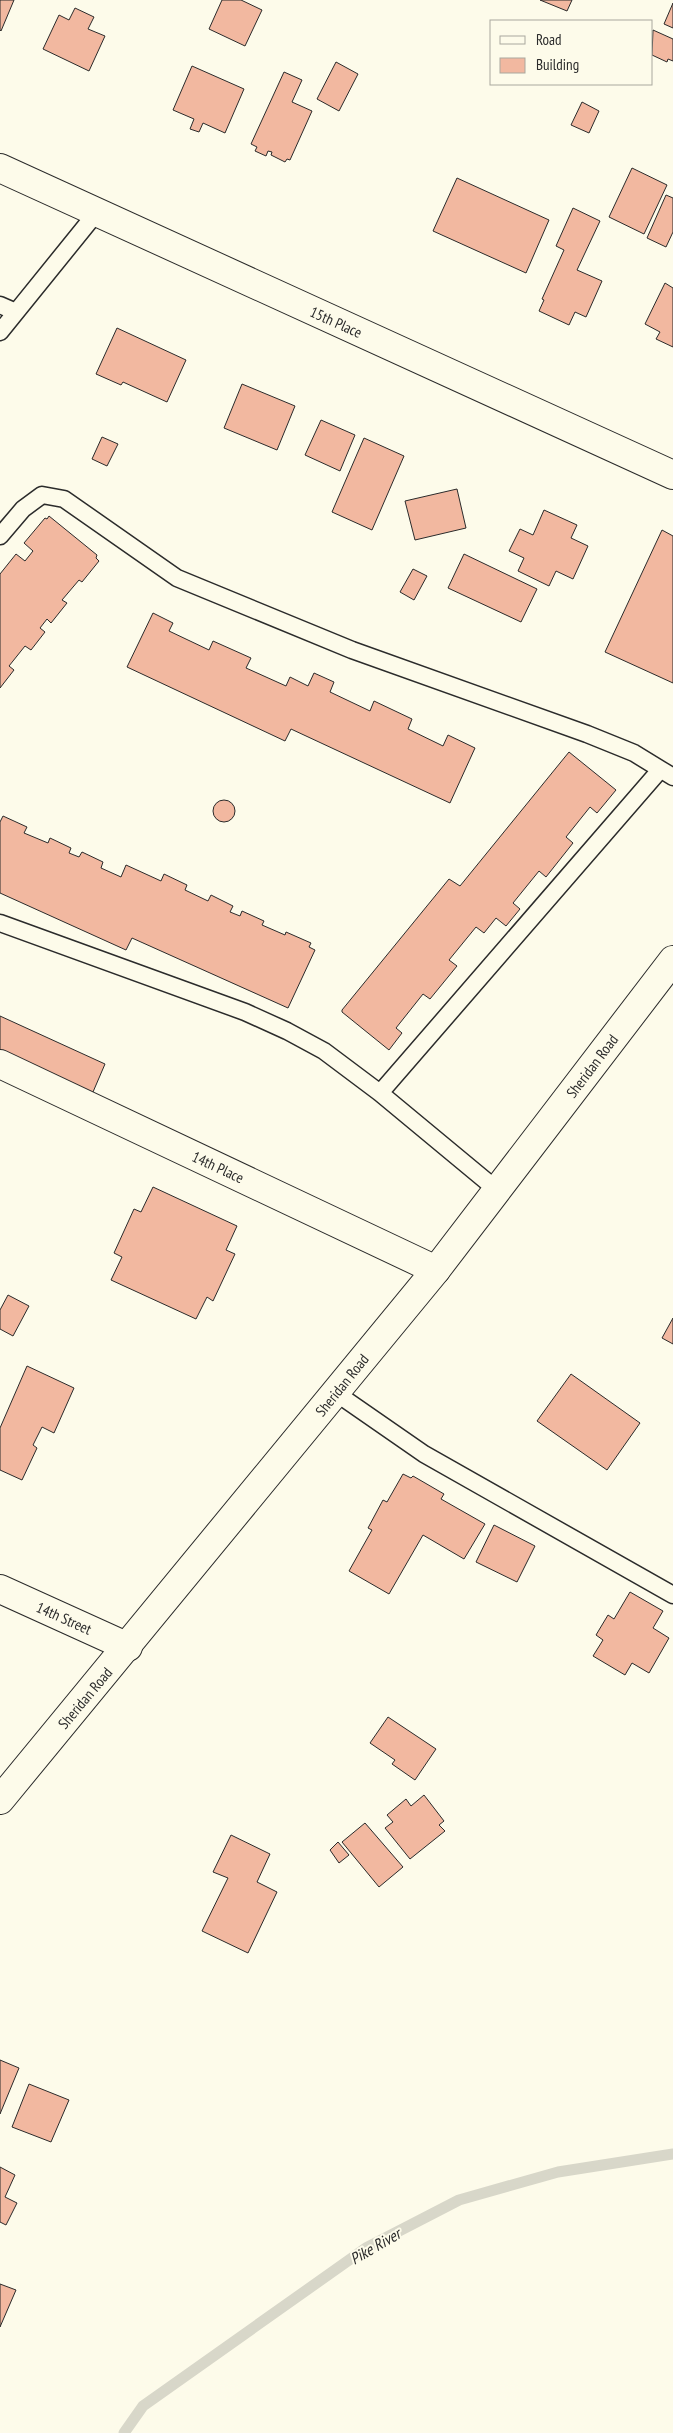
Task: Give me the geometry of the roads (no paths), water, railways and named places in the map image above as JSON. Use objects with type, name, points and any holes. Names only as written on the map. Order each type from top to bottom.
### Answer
[{"type":"street","name":"15th Place","points":[[0,168],[673,475]]},
{"type":"street","name":"Sheridan Road","points":[[0,1800],[128,1647],[436,1270],[673,960]]},
{"type":"street","name":"14th Place","points":[[0,1064],[436,1270]]},
{"type":"street","name":"14th Street","points":[[0,1589],[128,1647]]},
{"type":"lane","points":[[0,332],[97,212]]},
{"type":"lane","points":[[0,305],[16,312]]},
{"type":"lane","points":[[0,536],[23,509],[42,495],[64,499],[177,578],[352,650],[587,734],[634,753],[666,774],[380,1093]]},
{"type":"lane","points":[[0,923],[245,1012],[287,1030],[324,1051],[380,1093],[497,1190]]},
{"type":"lane","points":[[336,1393],[424,1454],[673,1595]]},
{"type":"waterway","name":"Pike River","points":[[124,2433],[143,2406],[366,2248],[459,2200],[558,2172],[673,2154]]}]
